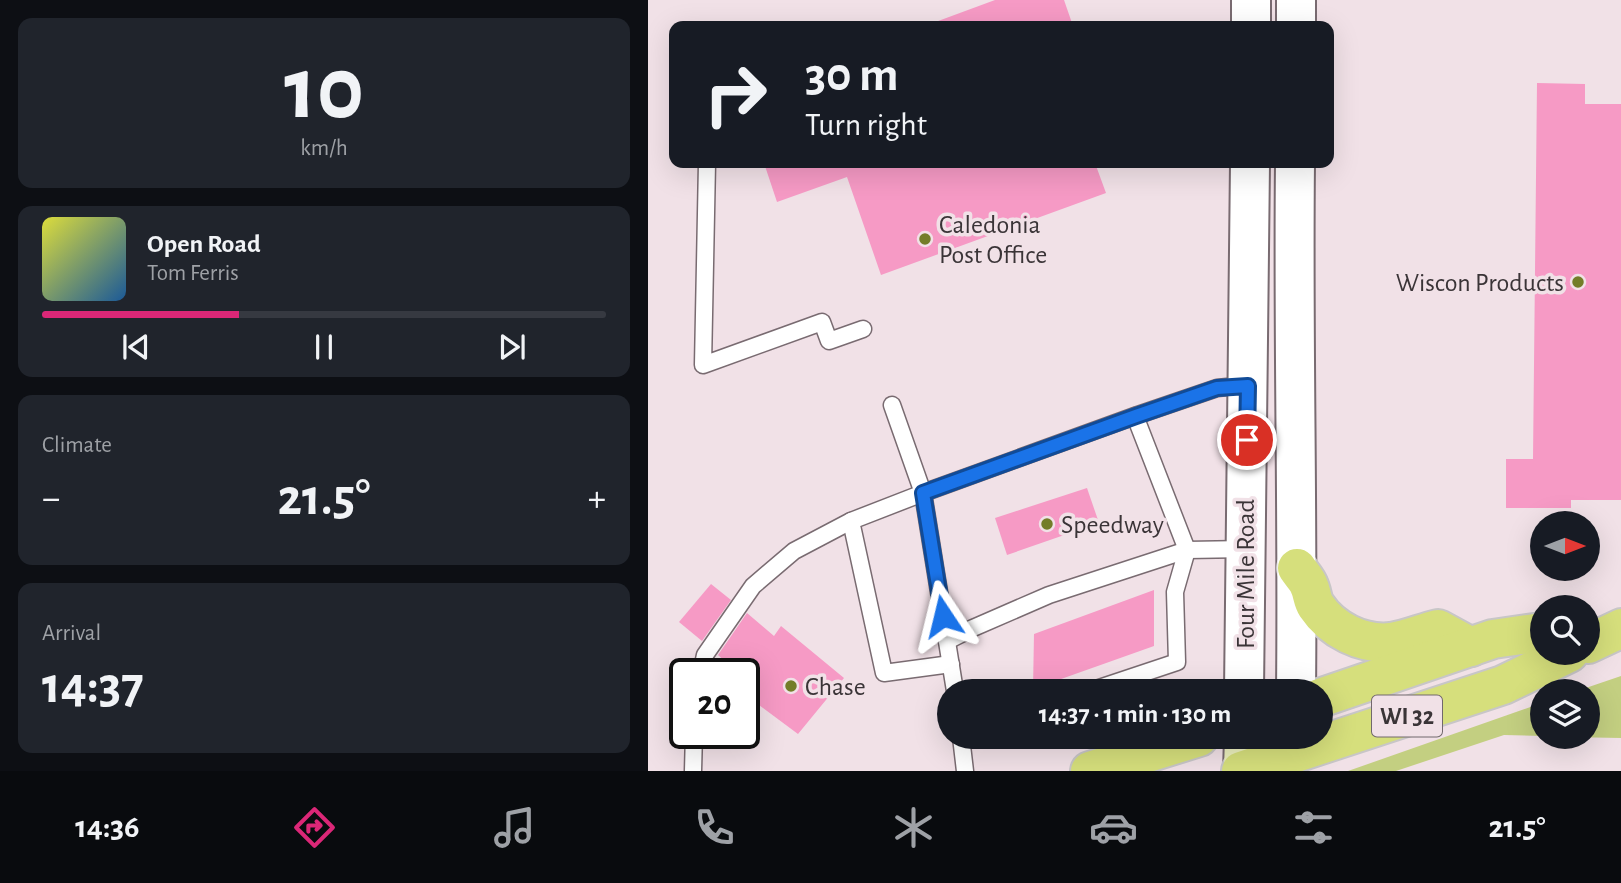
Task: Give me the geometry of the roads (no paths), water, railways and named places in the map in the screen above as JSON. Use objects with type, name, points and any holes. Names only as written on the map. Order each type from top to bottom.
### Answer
[{"type":"main road","points":[[1297,568],[1310,586],[1314,604],[1334,625],[1356,638],[1372,642],[1390,642],[1438,629],[1471,647]]},
{"type":"main road","points":[[1600,623],[1622,620]]},
{"type":"main road","points":[[1600,638],[1622,628]]},
{"type":"main road","name":"WI 32","points":[[1333,694],[1493,639],[1530,634]]},
{"type":"main road","name":"WI 32","points":[[1243,771],[1503,685],[1544,665]]},
{"type":"main road","points":[[1090,771],[1161,749]]},
{"type":"main road","points":[[1243,771],[1244,749]]},
{"type":"street","points":[[1251,0],[1251,21]]},
{"type":"street","points":[[1296,0],[1296,21]]},
{"type":"street","name":"Four Mile Road","points":[[1244,679],[1249,168]]},
{"type":"street","name":"Four Mile Road","points":[[1295,168],[1296,679]]},
{"type":"lane","points":[[707,168],[703,365],[822,322],[829,341],[863,329]]},
{"type":"lane","points":[[704,658],[753,586],[794,551],[851,521],[1217,388],[1248,386]]},
{"type":"lane","points":[[892,405],[923,493],[953,679]]},
{"type":"lane","points":[[1127,679],[1177,663],[1175,592],[1187,550],[1136,416]]},
{"type":"lane","points":[[851,521],[884,673],[951,664]]},
{"type":"lane","points":[[947,641],[1049,595],[1187,550],[1246,549]]},
{"type":"lane","points":[[693,771],[694,749]]},
{"type":"lane","points":[[962,749],[965,771]]},
{"type":"place","name":"Caledonia Post Office","points":[[925,239]]},
{"type":"place","name":"Wiscon Products","points":[[1578,282]]},
{"type":"place","name":"Speedway","points":[[1047,524]]},
{"type":"place","name":"Chase","points":[[791,686]]}]
